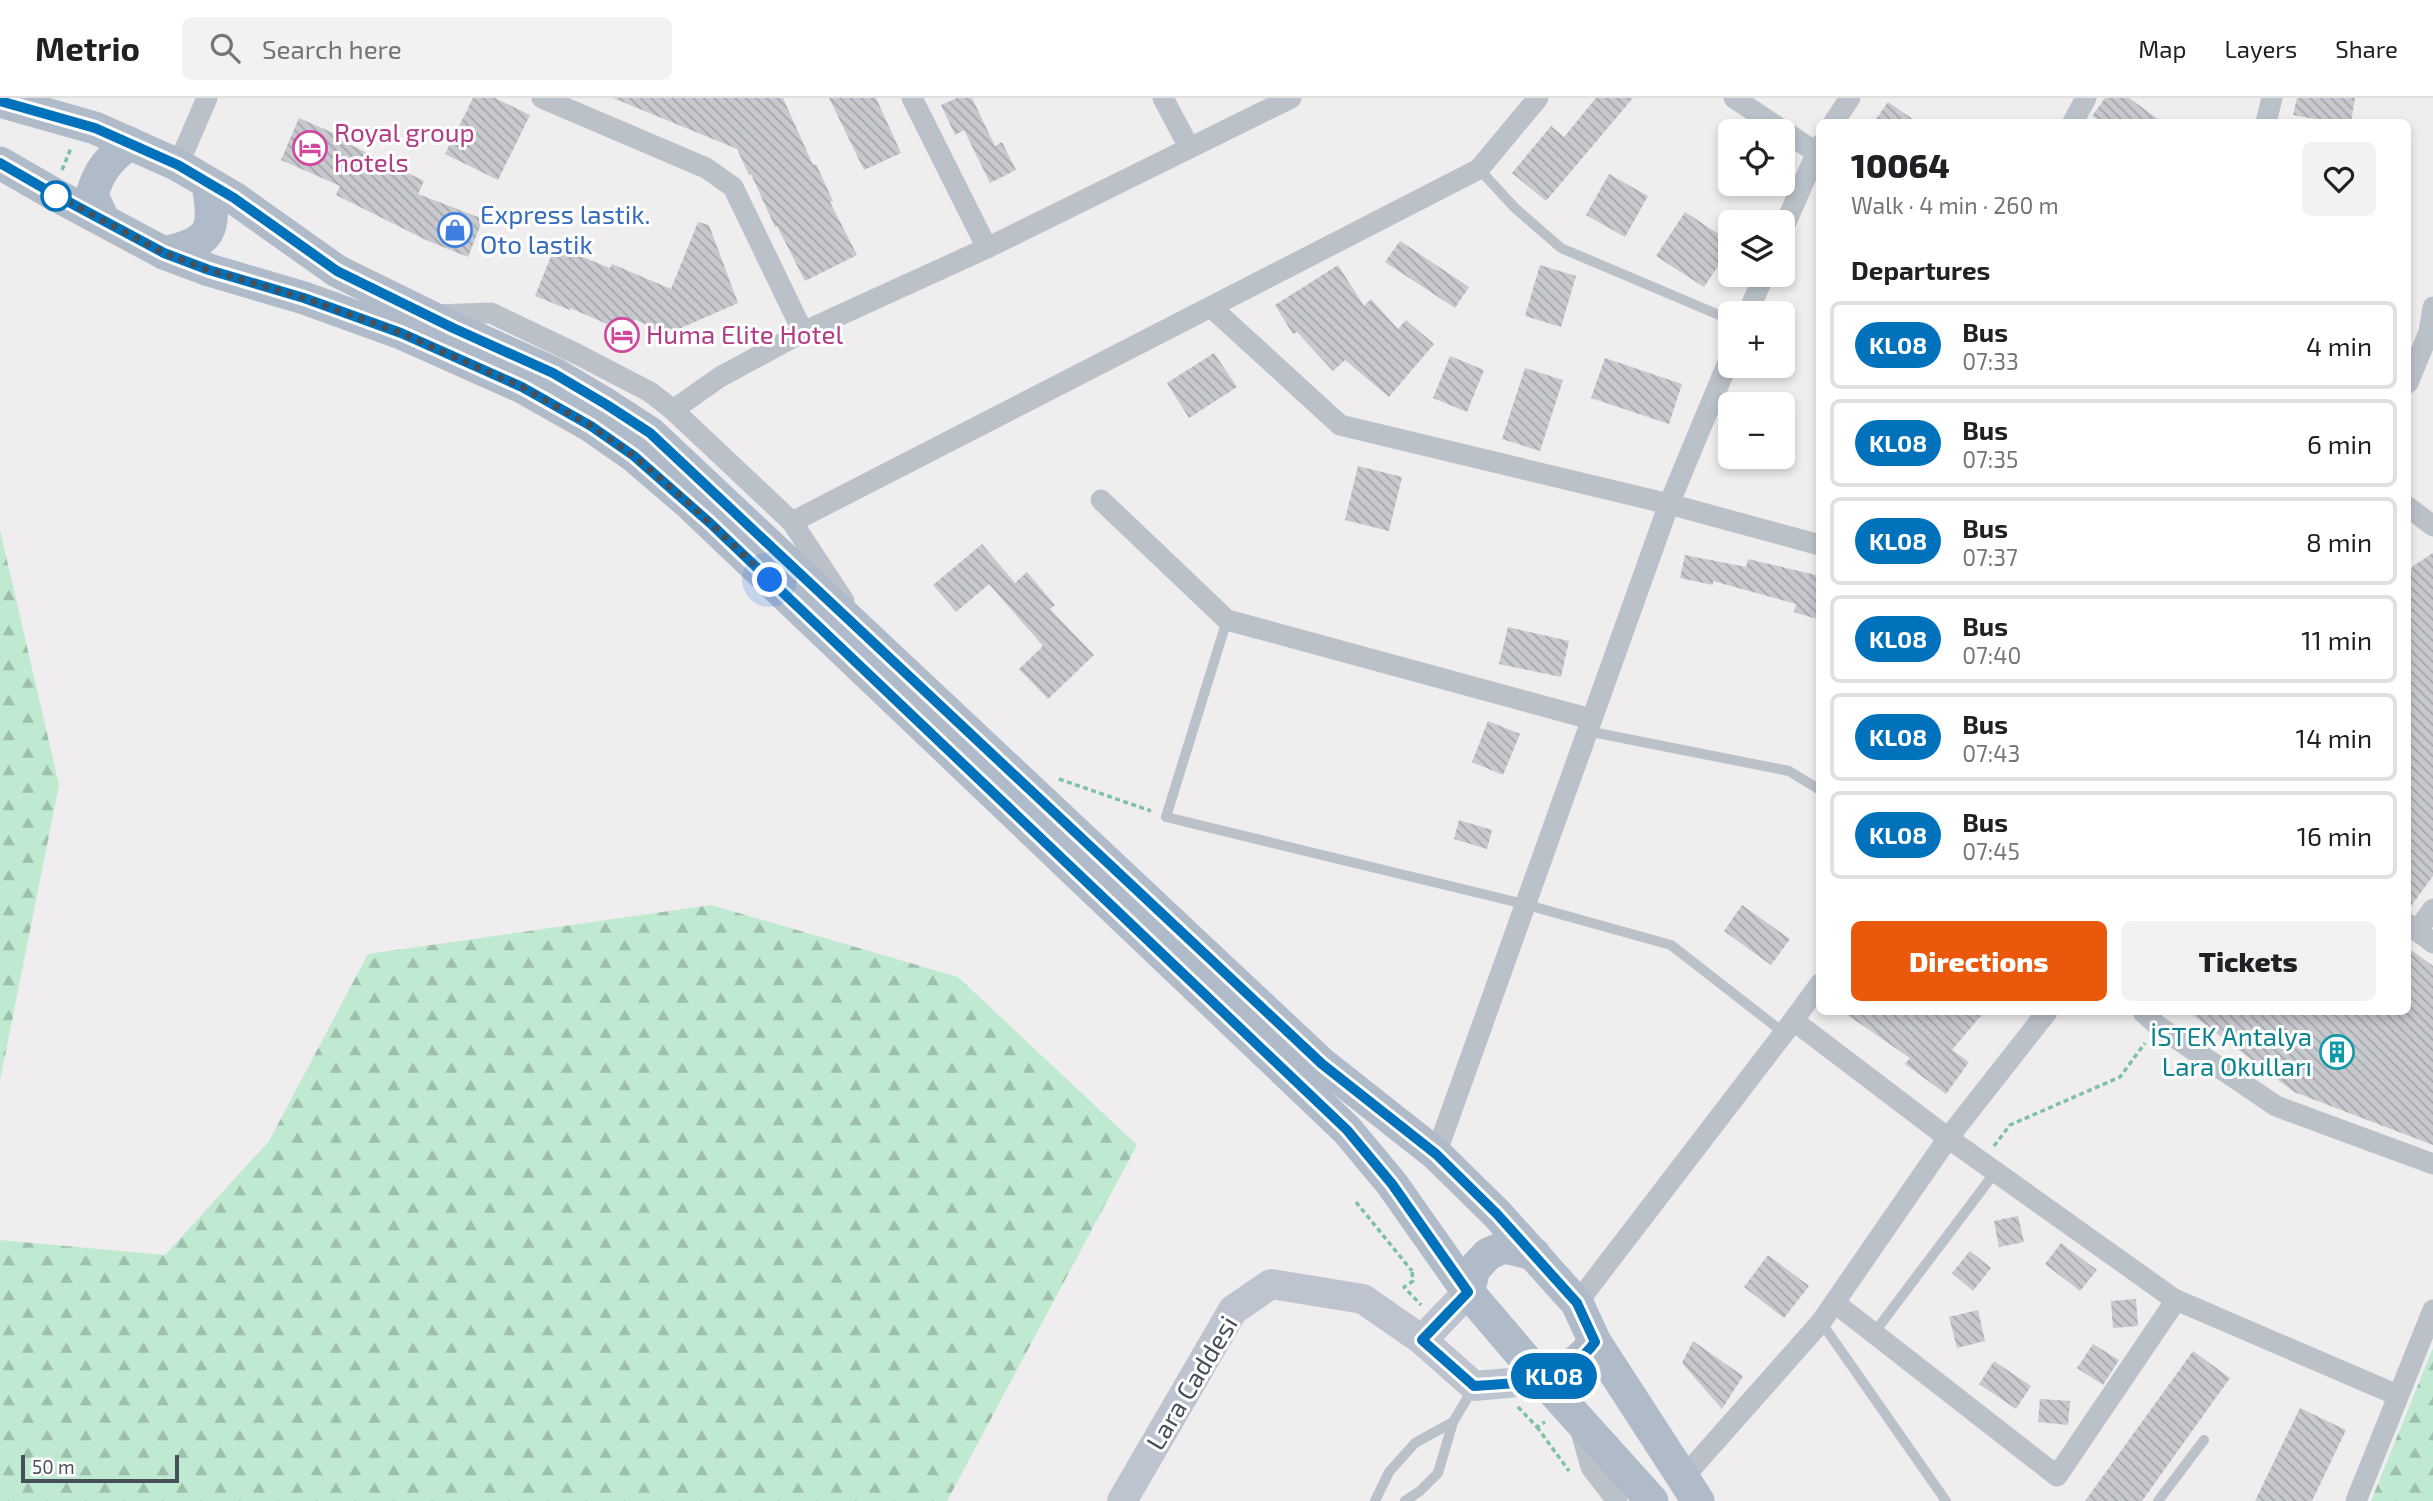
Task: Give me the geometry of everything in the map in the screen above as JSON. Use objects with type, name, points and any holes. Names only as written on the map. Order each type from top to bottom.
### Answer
[{"type":"main road","points":[[0,101],[95,128],[178,165],[234,198],[337,271],[553,373],[650,433],[1322,1064],[1436,1154],[1534,1254],[1577,1303],[1595,1342],[1690,1490]]},
{"type":"main road","points":[[103,219],[92,195],[97,177],[108,162],[129,143]]},
{"type":"main road","points":[[0,163],[164,253],[209,270],[304,298],[401,333],[522,387],[591,426],[634,456],[710,523],[1347,1130],[1392,1184],[1468,1292],[1652,1501]]},
{"type":"main road","points":[[164,253],[188,248],[209,232],[213,214],[208,184]]},
{"type":"main road","points":[[1468,1292],[1474,1269],[1488,1254],[1504,1247],[1534,1254]]},
{"type":"main road","points":[[1543,1380],[1571,1366],[1586,1354],[1595,1342]]},
{"type":"street","points":[[15,98],[47,115]]},
{"type":"street","points":[[178,165],[207,98]]},
{"type":"street","points":[[544,98],[706,168],[733,187],[803,332]]},
{"type":"street","points":[[912,98],[986,248]]},
{"type":"street","points":[[1163,98],[1189,147]]},
{"type":"street","points":[[673,410],[720,377],[803,332],[986,248],[1290,98]]},
{"type":"street","points":[[792,522],[1479,169],[1538,98]]},
{"type":"street","points":[[1734,98],[1816,150]]},
{"type":"street","points":[[1836,119],[1850,98]]},
{"type":"street","points":[[2075,119],[2086,98]]},
{"type":"street","points":[[2267,119],[2272,98]]},
{"type":"street","points":[[1792,210],[1816,155]]},
{"type":"street","points":[[2411,376],[2429,332],[2433,307]]},
{"type":"street","points":[[1212,308],[1340,425],[1669,504],[1816,544]]},
{"type":"street","points":[[427,315],[491,313],[650,392],[673,410],[792,522],[868,638]]},
{"type":"street","points":[[1436,1154],[1669,504],[1721,378]]},
{"type":"street","points":[[1101,500],[1227,620],[1589,725]]},
{"type":"street","points":[[2411,509],[2433,526]]},
{"type":"street","points":[[2419,932],[2433,909]]},
{"type":"street","points":[[1577,1303],[1816,990]]},
{"type":"street","points":[[1690,1490],[1821,1322],[1948,1138],[2045,1015]]},
{"type":"street","points":[[2151,1019],[2276,1106],[2433,1164]]},
{"type":"street","points":[[1789,1027],[2176,1300],[2398,1395]]},
{"type":"street","name":"Lara Caddesi","points":[[1122,1501],[1233,1310],[1272,1284],[1363,1299],[1422,1340],[1474,1386]]},
{"type":"street","points":[[1422,1340],[1468,1292]]},
{"type":"street","points":[[1835,1303],[2057,1476],[2176,1300]]},
{"type":"street","points":[[2356,1501],[2433,1311]]},
{"type":"street","points":[[1474,1386],[1543,1380]]},
{"type":"street","points":[[1576,1416],[1591,1467],[1617,1501]]},
{"type":"lane","points":[[1479,169],[1515,208],[1561,248],[1718,314]]},
{"type":"lane","points":[[1227,620],[1166,817],[1524,904],[1671,945],[1789,1027]]},
{"type":"lane","points":[[1589,725],[1789,771],[1816,788]]},
{"type":"lane","points":[[1874,1333],[1989,1166]]},
{"type":"lane","points":[[1821,1322],[1945,1501]]},
{"type":"lane","points":[[1405,1501],[1438,1474],[1453,1422],[1474,1386]]},
{"type":"lane","points":[[1375,1501],[1389,1472],[1415,1443],[1453,1422]]},
{"type":"lane","points":[[2158,1501],[2204,1440]]},
{"type":"path","points":[[1054,777],[1166,817]]},
{"type":"path","points":[[1989,1166],[2010,1125],[2120,1077],[2151,1019]]},
{"type":"path","points":[[1405,1287],[1413,1281],[1412,1272]]},
{"type":"path","points":[[1536,1427],[1576,1480]]},
{"type":"green space","points":[[0,530],[59,785],[0,1081]]},
{"type":"green space","points":[[711,905],[958,977],[1137,1145],[947,1501],[0,1501],[0,1240],[165,1255],[269,1141],[368,954]]},
{"type":"green space","points":[[2433,1348],[2433,1501],[2371,1501]]},
{"type":"building","points":[[473,98],[495,98],[530,115],[498,180],[445,154]]},
{"type":"building","points":[[613,98],[783,98],[857,255],[805,281],[737,149]]},
{"type":"building","points":[[829,98],[876,98],[901,153],[864,170]]},
{"type":"building","points":[[957,98],[972,98],[995,146],[1002,142],[1016,170],[990,183],[964,130],[955,135],[941,105]]},
{"type":"building","points":[[1596,98],[1633,98],[1546,201],[1512,173],[1551,126],[1564,137]]},
{"type":"building","points":[[2105,98],[2129,98],[2158,119],[2096,119],[2092,116]]},
{"type":"building","points":[[2297,98],[2355,98],[2352,119],[2315,119],[2293,115]]},
{"type":"building","points":[[1888,102],[1913,119],[1876,119]]},
{"type":"building","points":[[299,118],[340,136],[339,139],[424,181],[418,194],[483,219],[468,257],[428,241],[336,195],[340,186],[281,160]]},
{"type":"building","points":[[1609,174],[1648,196],[1625,237],[1586,215]]},
{"type":"building","points":[[1685,212],[1718,234],[1718,266],[1704,287],[1656,256]]},
{"type":"building","points":[[698,222],[709,225],[738,303],[665,335],[635,319],[628,333],[535,296],[555,246],[610,268],[612,264],[671,289]]},
{"type":"building","points":[[1400,241],[1469,287],[1455,308],[1385,262]]},
{"type":"building","points":[[1338,265],[1364,306],[1371,299],[1398,329],[1406,320],[1434,344],[1389,397],[1345,360],[1333,371],[1297,332],[1293,334],[1275,305]]},
{"type":"building","points":[[1540,265],[1576,276],[1561,327],[1525,316]]},
{"type":"building","points":[[1214,353],[1237,387],[1189,418],[1167,383]]},
{"type":"building","points":[[1450,356],[1484,370],[1467,412],[1433,398]]},
{"type":"building","points":[[1605,358],[1682,384],[1669,424],[1591,398]]},
{"type":"building","points":[[1525,368],[1563,380],[1540,451],[1502,439]]},
{"type":"building","points":[[1358,466],[1402,477],[1389,531],[1345,520]]},
{"type":"building","points":[[982,544],[1015,583],[1027,572],[1055,605],[1050,609],[1094,655],[1048,699],[1019,669],[1043,646],[989,584],[956,612],[933,585]]},
{"type":"building","points":[[2433,553],[2433,876],[2411,906],[2411,570]]},
{"type":"building","points":[[1685,555],[1746,567],[1748,559],[1816,575],[1816,619],[1794,612],[1796,604],[1713,581],[1713,585],[1680,578]]},
{"type":"building","points":[[1508,627],[1569,641],[1561,677],[1499,664]]},
{"type":"building","points":[[1488,721],[1520,734],[1503,775],[1472,762]]},
{"type":"building","points":[[1459,820],[1492,830],[1487,849],[1454,839]]},
{"type":"building","points":[[1742,905],[1790,939],[1771,965],[1724,931]]},
{"type":"building","name":"İSTEK Antalya Lara Okulları","points":[[2411,950],[2433,966],[2433,1145],[2294,1092],[2193,1015],[2411,1015]]},
{"type":"building","points":[[1847,1015],[1981,1015],[1952,1050],[1969,1062],[1946,1094],[1905,1064],[1910,1058]]},
{"type":"building","points":[[2018,1216],[2024,1242],[1999,1247],[1994,1221]]},
{"type":"building","points":[[2061,1243],[2097,1270],[2080,1291],[2045,1264]]},
{"type":"building","points":[[1970,1251],[1991,1268],[1973,1291],[1952,1273]]},
{"type":"building","points":[[1768,1255],[1809,1286],[1784,1318],[1744,1287]]},
{"type":"building","points":[[2136,1299],[2138,1326],[2113,1328],[2111,1301]]},
{"type":"building","points":[[1978,1310],[1985,1341],[1957,1348],[1949,1317]]},
{"type":"building","points":[[1693,1341],[1743,1376],[1722,1409],[1682,1363]]},
{"type":"building","points":[[2093,1344],[2119,1360],[2103,1385],[2077,1368]]},
{"type":"building","points":[[2193,1351],[2230,1378],[2142,1501],[2085,1501]]},
{"type":"building","points":[[1994,1361],[2031,1386],[2016,1409],[1979,1384]]},
{"type":"building","points":[[2040,1399],[2070,1401],[2068,1425],[2038,1422]]},
{"type":"building","points":[[2300,1408],[2346,1430],[2312,1501],[2255,1501]]},
{"type":"bus line","name":"KL08","points":[[0,101],[95,128],[178,165],[234,198],[337,271],[553,373],[650,433],[1322,1064],[1436,1154],[1497,1214],[1577,1303],[1595,1342],[1586,1354],[1557,1375],[1543,1380],[1474,1386],[1422,1340],[1468,1292],[1392,1184],[1347,1130],[690,504],[634,456],[591,426],[522,387],[401,333],[304,298],[209,270],[164,253],[0,163]]},
{"type":"place","name":"Royal group hotels","points":[[310,148]]},
{"type":"place","name":"Express lastik. Oto lastik","points":[[455,230]]},
{"type":"place","name":"Huma Elite Hotel","points":[[622,335]]},
{"type":"place","name":"İSTEK Antalya Lara Okulları","points":[[2337,1052]]},
{"type":"route","points":[[56,196],[52,193],[164,253],[209,270],[304,298],[401,333],[522,387],[591,426],[634,456],[690,504],[770,580]]}]
